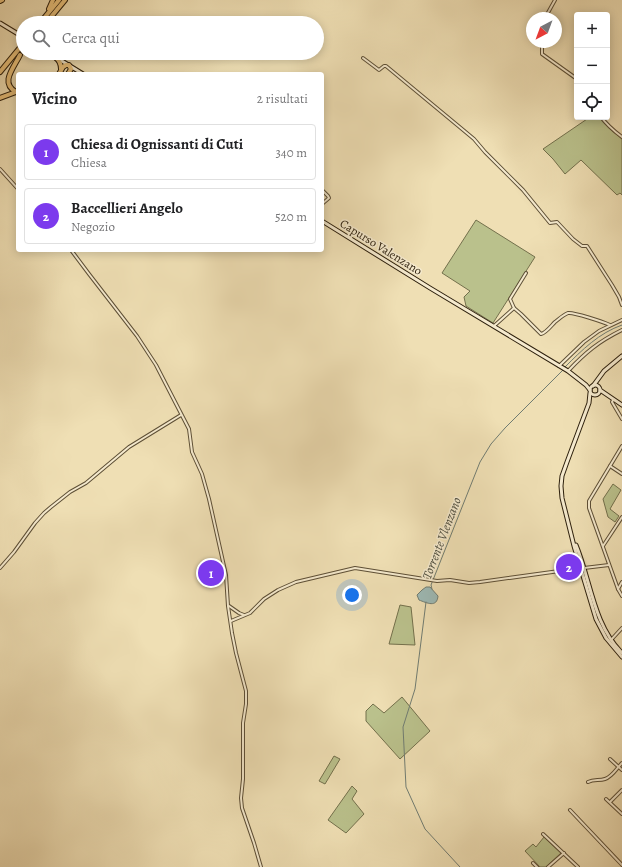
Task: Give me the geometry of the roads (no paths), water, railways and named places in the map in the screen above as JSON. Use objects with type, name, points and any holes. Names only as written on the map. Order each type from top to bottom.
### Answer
[{"type":"highway","points":[[44,16],[53,0]]},
{"type":"highway","points":[[46,16],[59,0]]},
{"type":"highway","points":[[51,16],[64,0]]},
{"type":"highway","points":[[0,72],[16,56]]},
{"type":"highway","points":[[5,73],[16,58]]},
{"type":"highway","points":[[3,80],[16,59]]},
{"type":"highway","points":[[59,60],[61,64],[60,72]]},
{"type":"highway","points":[[60,72],[66,64],[69,65],[71,69],[69,72]]},
{"type":"highway","points":[[4,85],[8,89],[16,91]]},
{"type":"highway","points":[[0,98],[16,91]]},
{"type":"main road","points":[[0,23],[16,33]]},
{"type":"main road","points":[[60,60],[80,72]]},
{"type":"main road","name":"Capurso Valenzano","points":[[324,222],[579,379]]},
{"type":"main road","points":[[622,356],[610,366],[593,386],[590,392],[589,403],[567,462],[562,481],[562,498],[599,626],[609,642],[622,657]]},
{"type":"main road","points":[[589,403],[598,391],[600,378]]},
{"type":"main road","points":[[579,379],[586,385],[592,395],[598,391]]},
{"type":"main road","points":[[579,379],[593,386],[598,391],[622,405]]},
{"type":"main road","points":[[582,568],[605,630],[622,653]]},
{"type":"street","points":[[549,12],[555,0]]},
{"type":"street","points":[[542,48],[542,54],[574,77]]},
{"type":"street","points":[[362,58],[378,70],[386,66],[462,128],[523,190],[550,223],[557,222],[582,246],[588,246],[620,297],[622,305]]},
{"type":"street","points":[[603,120],[622,137]]},
{"type":"street","points":[[0,169],[16,187]]},
{"type":"street","points":[[324,192],[329,196],[329,198],[324,202]]},
{"type":"street","points":[[72,252],[137,336],[156,365],[188,429],[192,452],[202,474],[226,575],[228,606],[232,633],[246,691],[246,704],[243,723],[243,779],[241,798],[242,808],[261,867]]},
{"type":"street","points":[[526,273],[510,299],[514,308],[541,334],[544,334],[564,315],[569,313],[610,325]]},
{"type":"street","points":[[494,326],[514,308]]},
{"type":"street","points":[[560,366],[584,342],[599,331],[622,320]]},
{"type":"street","points":[[568,371],[595,345],[622,330]]},
{"type":"street","points":[[612,399],[612,402],[622,419]]},
{"type":"street","points":[[0,568],[14,552],[35,523],[51,507],[70,492],[86,483],[129,447],[181,415]]},
{"type":"street","points":[[622,446],[589,501],[589,508],[602,546],[622,596]]},
{"type":"street","points":[[610,466],[622,474]]},
{"type":"street","points":[[602,546],[621,519]]},
{"type":"street","points":[[231,621],[250,613],[278,590],[296,582],[354,568],[437,581],[450,580],[469,582],[609,565]]},
{"type":"street","points":[[618,589],[622,582]]},
{"type":"street","points":[[228,606],[245,615]]},
{"type":"street","points":[[611,640],[622,628]]},
{"type":"street","points":[[610,759],[622,770]]},
{"type":"street","points":[[588,782],[592,780],[606,779],[613,774],[622,763]]},
{"type":"street","points":[[610,803],[622,790]]},
{"type":"street","points":[[606,799],[622,814]]},
{"type":"street","points":[[570,810],[622,865]]},
{"type":"street","points":[[543,834],[578,867]]},
{"type":"street","points":[[548,867],[564,853]]},
{"type":"street","points":[[533,863],[537,867]]},
{"type":"water","points":[[426,587],[430,587],[438,596],[436,602],[431,604],[419,600],[417,595]]},
{"type":"waterway","name":"Torrente Vlenzano","points":[[565,367],[584,348],[598,337],[622,325]]},
{"type":"waterway","name":"Torrente Vlenzano","points":[[432,589],[431,585],[480,462],[491,444],[505,428],[563,370]]},
{"type":"waterway","name":"Torrente Vlenzano","points":[[426,602],[415,689],[403,727],[406,787],[425,829],[460,867]]},
{"type":"place","name":"Baccellieri Angelo","points":[[569,567]]},
{"type":"place","name":"Chiesa di Ognissanti di Cuti","points":[[211,573]]}]
